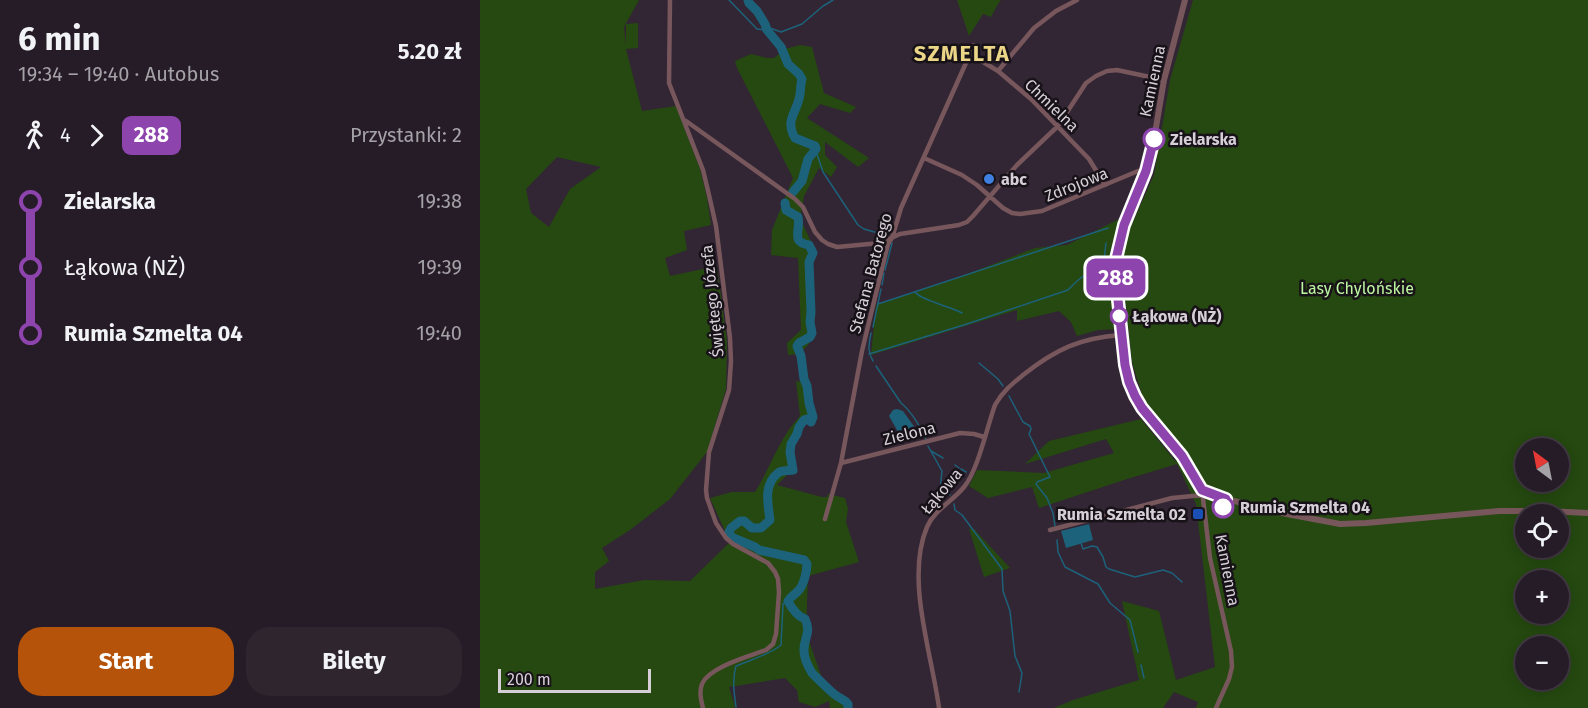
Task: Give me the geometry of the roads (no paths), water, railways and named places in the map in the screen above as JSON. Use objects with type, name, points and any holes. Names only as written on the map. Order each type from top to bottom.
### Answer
[{"type":"street","name":"Świętego Józefa","points":[[670,0],[669,83],[703,170],[710,195],[730,338],[730,378],[723,412],[709,452],[705,476],[707,498],[720,531],[733,544],[768,562],[778,579],[779,592],[776,634],[773,644],[766,650],[707,676],[701,689],[703,708]]},
{"type":"street","points":[[998,71],[1034,28],[1056,11],[1077,0]]},
{"type":"street","name":"Kamienna","points":[[1185,0],[1164,80],[1146,171],[1124,225],[1118,250],[1116,278],[1127,374],[1135,396],[1142,408],[1182,456],[1202,493],[1210,558],[1231,651],[1232,667],[1229,679],[1216,708]]},
{"type":"street","name":"Stefana Batorego","points":[[825,519],[841,463],[855,385],[888,244],[901,208],[974,45]]},
{"type":"street","name":"Chmielna","points":[[970,54],[998,71],[1031,99],[1089,159],[1105,185]]},
{"type":"street","points":[[684,119],[795,200],[803,207],[815,232],[822,240],[837,247],[880,243],[900,234],[967,222],[1017,165],[1058,126],[1086,83],[1101,73],[1117,70],[1164,80]]},
{"type":"street","name":"Zdrojowa","points":[[924,158],[977,185],[1012,213],[1041,211],[1138,171],[1146,171]]},
{"type":"street","name":"Łąkowa","points":[[939,708],[919,589],[918,571],[923,536],[928,524],[965,486],[973,471],[1000,396],[1029,370],[1061,349],[1078,342],[1121,335]]},
{"type":"street","name":"Zielona","points":[[841,463],[960,434],[984,437]]},
{"type":"street","points":[[1050,530],[1172,498],[1202,493],[1277,512],[1340,524],[1499,512],[1588,513]]},
{"type":"water","points":[[893,410],[903,411],[918,432],[904,438],[901,437],[889,416]]},
{"type":"water","points":[[1089,524],[1093,540],[1066,548],[1061,531]]},
{"type":"waterway","points":[[729,0],[757,29],[770,28],[781,32],[802,24],[833,0]]},
{"type":"waterway","points":[[748,0],[781,47],[788,64],[802,79],[799,100],[791,126],[795,138],[815,146],[816,149],[808,159],[802,181],[793,192]]},
{"type":"waterway","points":[[816,151],[823,172],[858,225],[888,236]]},
{"type":"waterway","points":[[785,203],[786,210],[798,217],[798,239],[803,244],[809,245],[813,253],[809,262],[812,333],[797,346],[813,417],[811,422],[804,420],[791,444],[793,470],[780,472],[770,483],[768,489],[770,520],[761,528],[752,528],[744,521],[740,521],[729,532],[731,537],[759,550],[804,560],[807,564],[802,584],[788,601],[807,624],[804,654],[812,673],[832,692],[847,702],[848,708]]},
{"type":"waterway","points":[[878,304],[1108,228]]},
{"type":"waterway","points":[[885,270],[892,243]]},
{"type":"waterway","points":[[1102,276],[1106,243]]},
{"type":"waterway","points":[[869,354],[1068,290],[1084,276],[1096,270]]},
{"type":"waterway","points":[[882,285],[884,273]]},
{"type":"waterway","points":[[873,327],[881,289]]},
{"type":"waterway","points":[[915,292],[924,298],[962,313]]},
{"type":"waterway","points":[[871,333],[869,351],[873,361]]},
{"type":"waterway","points":[[979,363],[1003,386]]},
{"type":"waterway","points":[[876,366],[915,419],[926,439]]},
{"type":"waterway","points":[[1009,396],[1023,422],[1030,426],[1029,434],[1050,477],[1036,484],[1047,498],[1055,526]]},
{"type":"waterway","points":[[928,446],[942,471],[940,489],[948,491],[950,495]]},
{"type":"waterway","points":[[931,451],[943,458]]},
{"type":"waterway","points":[[955,465],[959,468]]},
{"type":"waterway","points":[[961,469],[966,472]]},
{"type":"waterway","points":[[954,504],[955,510],[962,515],[1002,569],[1003,591],[1010,611],[1015,656],[1022,673],[1019,692]]},
{"type":"waterway","points":[[1057,540],[1058,552],[1065,567],[1098,584],[1110,603],[1130,620],[1138,652]]},
{"type":"waterway","points":[[1081,543],[1083,549],[1097,547],[1109,569],[1135,577],[1163,570],[1172,573],[1182,582]]},
{"type":"waterway","points":[[736,707],[734,691],[736,666],[781,645],[783,604],[788,601]]},
{"type":"waterway","points":[[1141,665],[1144,678]]},
{"type":"place","name":"Zielarska","points":[[1154,139]]},
{"type":"place","name":"abc","points":[[989,179]]},
{"type":"place","name":"Łąkowa (NŻ)","points":[[1119,316]]},
{"type":"place","name":"Rumia Szmelta 04","points":[[1223,507]]},
{"type":"place","name":"Rumia Szmelta 02","points":[[1198,514]]},
{"type":"district","name":"SZMELTA","points":[[962,53]]},
{"type":"park label","name":"Lasy Chylońskie","points":[[1357,288]]}]
